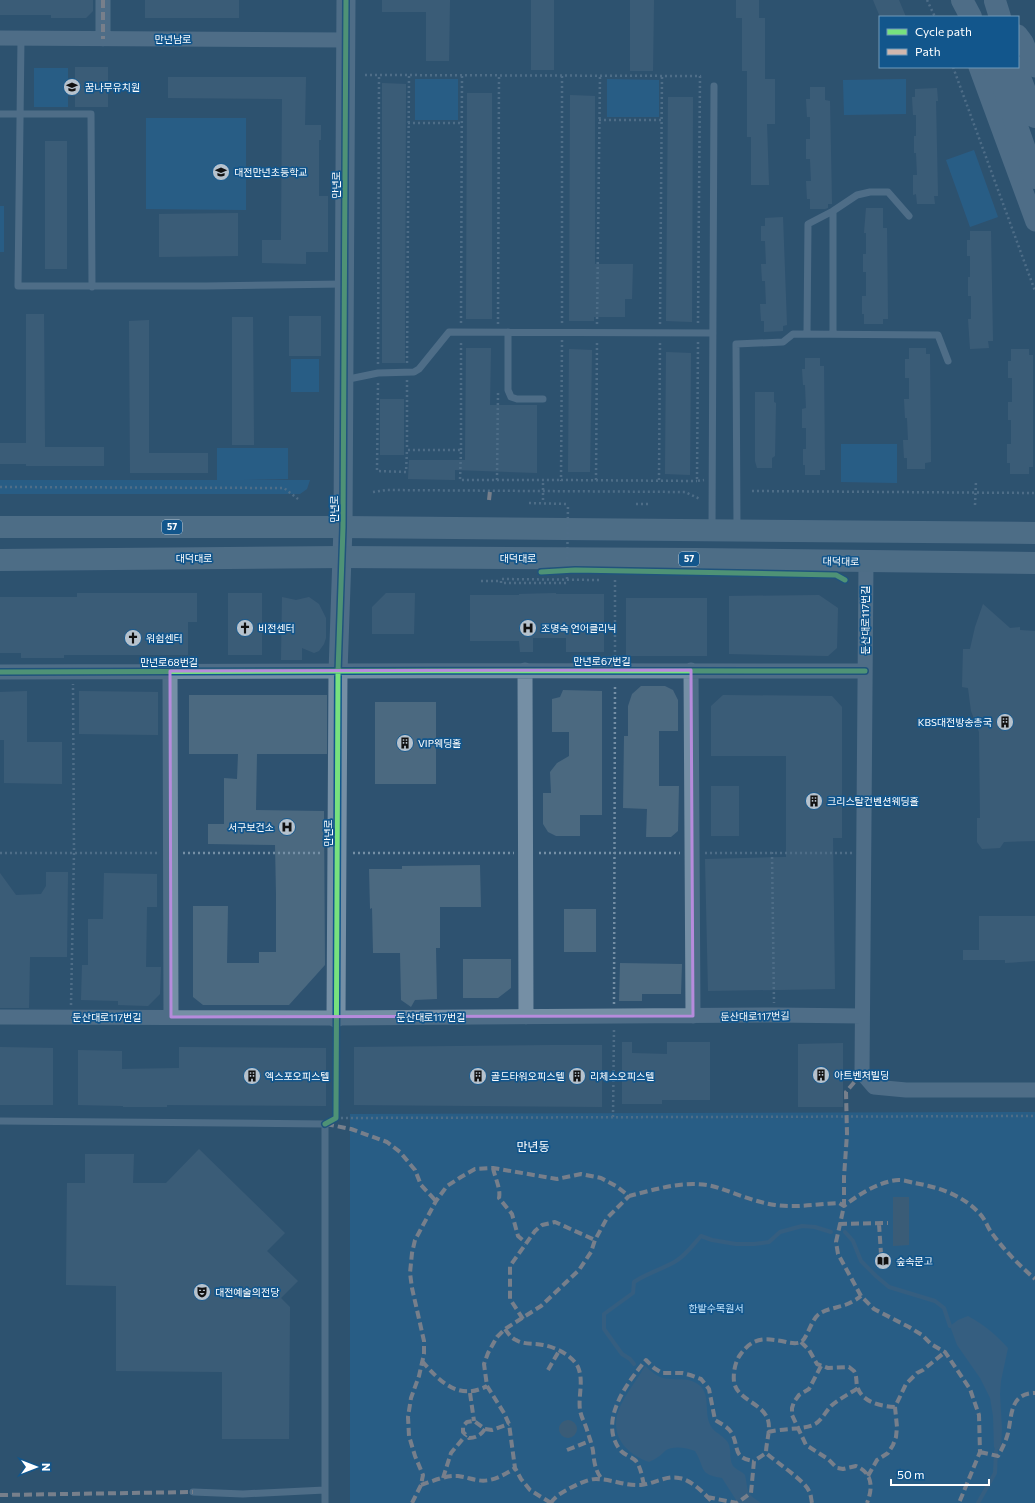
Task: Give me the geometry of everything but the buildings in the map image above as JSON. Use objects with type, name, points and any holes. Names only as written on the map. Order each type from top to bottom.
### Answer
[{"type":"highway","points":[[962,0],[970,16]]},
{"type":"highway","points":[[994,68],[1004,89],[1035,178]]},
{"type":"highway","points":[[1016,68],[1035,117]]},
{"type":"main road","name":"57","points":[[0,527],[343,526],[1035,533]]},
{"type":"main road","name":"대덕대로","points":[[0,560],[342,557],[1035,563]]},
{"type":"street","points":[[103,0],[103,39]]},
{"type":"street","name":"만년로","points":[[336,1018],[338,672],[343,526],[346,0]]},
{"type":"street","points":[[954,0],[959,16]]},
{"type":"street","points":[[1019,35],[1024,42],[1035,68]]},
{"type":"street","name":"만년남로","points":[[0,38],[346,40]]},
{"type":"street","points":[[978,68],[1035,222]]},
{"type":"street","name":"둔산대로117번길","points":[[866,561],[862,1073],[874,1087],[906,1090],[1035,1090]]},
{"type":"street","points":[[525,670],[526,1016]]},
{"type":"street","name":"만년로67번길","points":[[338,672],[525,670],[865,671]]},
{"type":"street","points":[[691,670],[693,1016]]},
{"type":"street","name":"만년로68번길","points":[[170,671],[171,1017]]},
{"type":"street","name":"만년로68번길","points":[[0,672],[338,672]]},
{"type":"street","name":"둔산대로117번길","points":[[0,1017],[336,1018],[774,1015],[862,1016]]},
{"type":"lane","points":[[20,38],[18,286],[92,287],[344,284]]},
{"type":"lane","points":[[712,530],[714,86]]},
{"type":"lane","points":[[0,114],[91,114],[92,287]]},
{"type":"lane","points":[[807,334],[808,224],[833,211],[857,195],[870,192],[888,192],[909,216]]},
{"type":"lane","points":[[833,211],[833,334]]},
{"type":"lane","points":[[344,380],[378,373],[414,372],[420,368],[449,332],[713,333]]},
{"type":"lane","points":[[508,332],[508,390],[511,397],[517,399],[543,399]]},
{"type":"lane","points":[[738,530],[736,344],[783,342],[793,334],[938,335],[948,361]]},
{"type":"lane","points":[[0,1122],[325,1124],[325,1503]]},
{"type":"lane","points":[[193,1492],[243,1494],[325,1490]]},
{"type":"path","points":[[927,0],[935,16]]},
{"type":"path","points":[[953,68],[1035,291]]},
{"type":"path","points":[[365,75],[700,76],[697,480]]},
{"type":"path","points":[[379,75],[377,471],[406,472],[409,75]]},
{"type":"path","points":[[462,75],[460,480],[712,480]]},
{"type":"path","points":[[498,332],[499,76]]},
{"type":"path","points":[[562,76],[562,480]]},
{"type":"path","points":[[596,480],[600,76]]},
{"type":"path","points":[[659,480],[662,76]]},
{"type":"path","points":[[599,120],[661,120]]},
{"type":"path","points":[[408,123],[462,123]]},
{"type":"path","points":[[497,480],[498,387]]},
{"type":"path","points":[[407,450],[460,450]]},
{"type":"path","points":[[543,480],[543,500]]},
{"type":"path","points":[[975,506],[976,481]]},
{"type":"path","points":[[0,488],[284,488],[298,499]]},
{"type":"path","points":[[373,492],[386,490],[685,492],[700,499]]},
{"type":"path","points":[[752,491],[1035,494]]},
{"type":"path","points":[[529,503],[568,504],[567,579]]},
{"type":"path","points":[[636,504],[649,504]]},
{"type":"path","points":[[562,571],[575,570]]},
{"type":"path","points":[[481,581],[501,581],[501,579],[599,580]]},
{"type":"path","points":[[613,1117],[615,580]]},
{"type":"path","points":[[501,581],[501,583],[566,583]]},
{"type":"path","points":[[71,1017],[74,853],[73,672]]},
{"type":"path","points":[[772,852],[774,1015]]},
{"type":"path","points":[[0,853],[864,853]]},
{"type":"path","points":[[336,1018],[336,1118]]},
{"type":"path","points":[[325,1124],[336,1118],[1035,1116]]},
{"type":"highlighted area","points":[[691,670],[693,1016],[171,1017],[170,671]]},
{"type":"green space","points":[[34,68],[68,68],[68,107],[34,107]]},
{"type":"green space","points":[[415,79],[458,79],[458,120],[415,120]]},
{"type":"green space","points":[[607,79],[659,80],[659,117],[607,117]]},
{"type":"green space","points":[[906,79],[906,114],[844,115],[843,80]]},
{"type":"green space","points":[[146,118],[246,118],[246,210],[146,209]]},
{"type":"green space","points":[[974,150],[998,217],[970,227],[946,160]]},
{"type":"green space","points":[[0,206],[4,206],[4,252],[0,252]]},
{"type":"green space","points":[[291,359],[319,359],[319,392],[291,392]]},
{"type":"green space","points":[[841,444],[897,444],[897,483],[841,482]]},
{"type":"green space","points":[[217,448],[288,448],[288,479],[241,480],[310,480],[307,489],[300,494],[0,494],[0,480],[217,480]]},
{"type":"green space","name":"한밭수목원서","points":[[1035,1112],[1035,1503],[350,1503],[350,1114]]},
{"type":"shaded area","points":[[968,1316],[990,1330],[1008,1348],[1001,1381],[1000,1394],[1002,1429],[1001,1447],[996,1451],[994,1447],[993,1416],[990,1398],[980,1378],[957,1345],[950,1326],[958,1320]]},
{"type":"shaded area","points":[[645,1366],[661,1377],[695,1382],[702,1388],[706,1397],[710,1425],[728,1443],[733,1466],[745,1475],[748,1492],[752,1497],[761,1503],[738,1503],[722,1478],[709,1475],[704,1470],[695,1451],[684,1448],[672,1448],[668,1449],[649,1462],[633,1454],[626,1448],[618,1435],[616,1418],[628,1392]]},
{"type":"waterway","points":[[634,1364],[630,1359],[622,1354],[604,1329],[604,1314],[633,1293],[634,1282],[680,1259],[701,1236],[712,1240],[736,1244],[754,1244],[769,1242],[780,1232],[802,1226],[815,1227],[831,1232]]},
{"type":"waterway","points":[[845,1232],[853,1241],[861,1261],[876,1276],[889,1287],[935,1301],[944,1308],[950,1326]]},
{"type":"waterway","points":[[978,1503],[995,1473],[996,1451]]},
{"type":"marked path","points":[[103,0],[103,39]]},
{"type":"marked path","points":[[489,500],[490,491]]},
{"type":"marked path","points":[[862,1073],[846,1092],[847,1134],[844,1177],[844,1206],[836,1242],[838,1254],[861,1296],[874,1309],[909,1327],[922,1335],[931,1344],[945,1352],[970,1389],[979,1415],[980,1452],[959,1503]]},
{"type":"marked path","points":[[326,1124],[351,1129],[387,1142],[400,1152],[415,1170],[421,1185],[436,1201]]},
{"type":"marked path","points":[[493,1168],[499,1187],[499,1198],[512,1214],[518,1236],[526,1243]]},
{"type":"marked path","points":[[412,1503],[421,1485],[423,1475],[409,1436],[408,1417],[411,1398],[419,1376],[424,1354],[424,1341],[410,1273],[412,1253],[415,1240],[436,1201],[447,1186],[475,1169],[493,1168],[557,1179],[581,1174],[601,1178],[616,1186],[629,1196],[685,1184],[708,1185],[760,1202],[791,1206],[839,1203],[844,1206],[856,1197],[884,1183],[899,1180],[905,1181],[950,1193],[973,1207],[982,1216],[991,1232],[1006,1251],[1035,1279]]},
{"type":"marked path","points":[[551,1503],[530,1490],[521,1479],[515,1468],[509,1424],[487,1386],[484,1364],[497,1337],[505,1329],[541,1306],[579,1270],[591,1252],[595,1240],[607,1218],[629,1196]]},
{"type":"marked path","points":[[523,1319],[510,1299],[510,1266],[535,1231],[542,1225],[555,1222],[595,1240]]},
{"type":"marked path","points":[[839,1224],[888,1223]]},
{"type":"marked path","points":[[879,1224],[881,1254]]},
{"type":"marked path","points":[[812,1503],[810,1494],[802,1482],[766,1453],[769,1428],[768,1420],[761,1409],[740,1393],[736,1388],[734,1382],[735,1368],[740,1355],[750,1344],[755,1341],[766,1339],[794,1343],[801,1342],[819,1314],[847,1304],[861,1296]]},
{"type":"marked path","points":[[505,1329],[511,1337],[519,1342],[543,1345],[563,1352],[572,1359],[578,1367],[581,1378],[581,1413],[591,1443],[596,1469],[602,1479]]},
{"type":"marked path","points":[[801,1342],[809,1350],[817,1364],[828,1368],[849,1367],[854,1371],[859,1392],[868,1400],[884,1406],[895,1407]]},
{"type":"marked path","points":[[548,1370],[559,1351]]},
{"type":"marked path","points":[[868,1476],[877,1460],[888,1453],[893,1445],[897,1427],[895,1407],[906,1384],[917,1373],[945,1352]]},
{"type":"marked path","points":[[644,1485],[638,1464],[621,1451],[614,1440],[612,1428],[613,1416],[617,1403],[623,1391],[646,1360],[662,1373],[682,1373],[701,1379],[709,1389],[715,1420],[730,1430],[734,1437],[739,1454],[742,1457],[754,1461]]},
{"type":"marked path","points":[[422,1361],[436,1376],[451,1387],[468,1391],[477,1390],[487,1386]]},
{"type":"marked path","points":[[821,1366],[809,1389],[799,1395],[794,1402],[792,1415],[806,1445],[828,1459],[837,1468],[843,1469],[856,1466],[866,1473],[869,1477],[871,1487],[867,1503]]},
{"type":"marked path","points":[[768,1432],[805,1427],[815,1424],[831,1406],[858,1388]]},
{"type":"marked path","points":[[470,1393],[474,1421]]},
{"type":"marked path","points":[[980,1452],[998,1456],[1008,1433],[1014,1406],[1021,1397],[1027,1394],[1035,1393]]},
{"type":"marked path","points":[[485,1429],[478,1436],[472,1438],[469,1438],[463,1432],[463,1426],[467,1422],[474,1421],[485,1429],[492,1430],[509,1424]]},
{"type":"marked path","points":[[443,1478],[451,1453],[466,1435]]},
{"type":"marked path","points":[[567,1450],[590,1441]]},
{"type":"marked path","points":[[707,1497],[737,1503],[751,1493],[754,1461],[766,1453]]},
{"type":"marked path","points":[[421,1485],[449,1476],[461,1476],[482,1481],[502,1476],[515,1468]]},
{"type":"marked path","points":[[551,1503],[557,1496],[567,1490],[582,1482],[593,1479],[641,1485],[674,1477],[689,1481],[713,1503]]},
{"type":"marked path","points":[[0,1495],[193,1492]]},
{"type":"cycle path","points":[[325,1124],[336,1118],[338,672],[343,527],[346,0]]},
{"type":"cycle path","points":[[541,572],[575,570],[836,575],[845,580]]},
{"type":"cycle path","points":[[0,672],[865,671]]},
{"type":"place","name":"꿈나무유치원","points":[[72,87]]},
{"type":"place","name":"대전만년초등학교","points":[[221,172]]},
{"type":"place","name":"비전센터","points":[[245,628]]},
{"type":"place","name":"조명숙 언어클리닉","points":[[528,628]]},
{"type":"place","name":"워쉽센터","points":[[133,638]]},
{"type":"place","name":"KBS대전방송총국","points":[[1005,722]]},
{"type":"place","name":"VIP웨딩홀","points":[[405,743]]},
{"type":"place","name":"크리스탈컨벤션웨딩홀","points":[[814,801]]},
{"type":"place","name":"서구보건소","points":[[287,827]]},
{"type":"place","name":"아트벤처빌딩","points":[[821,1075]]},
{"type":"place","name":"엑스포오피스텔","points":[[252,1076]]},
{"type":"place","name":"골드타워오피스텔","points":[[478,1076]]},
{"type":"place","name":"리체스오피스텔","points":[[577,1076]]},
{"type":"place","name":"숲속문고","points":[[883,1261]]},
{"type":"place","name":"대전예술의전당","points":[[202,1292]]},
{"type":"district","name":"만년동","points":[[533,1147]]}]
